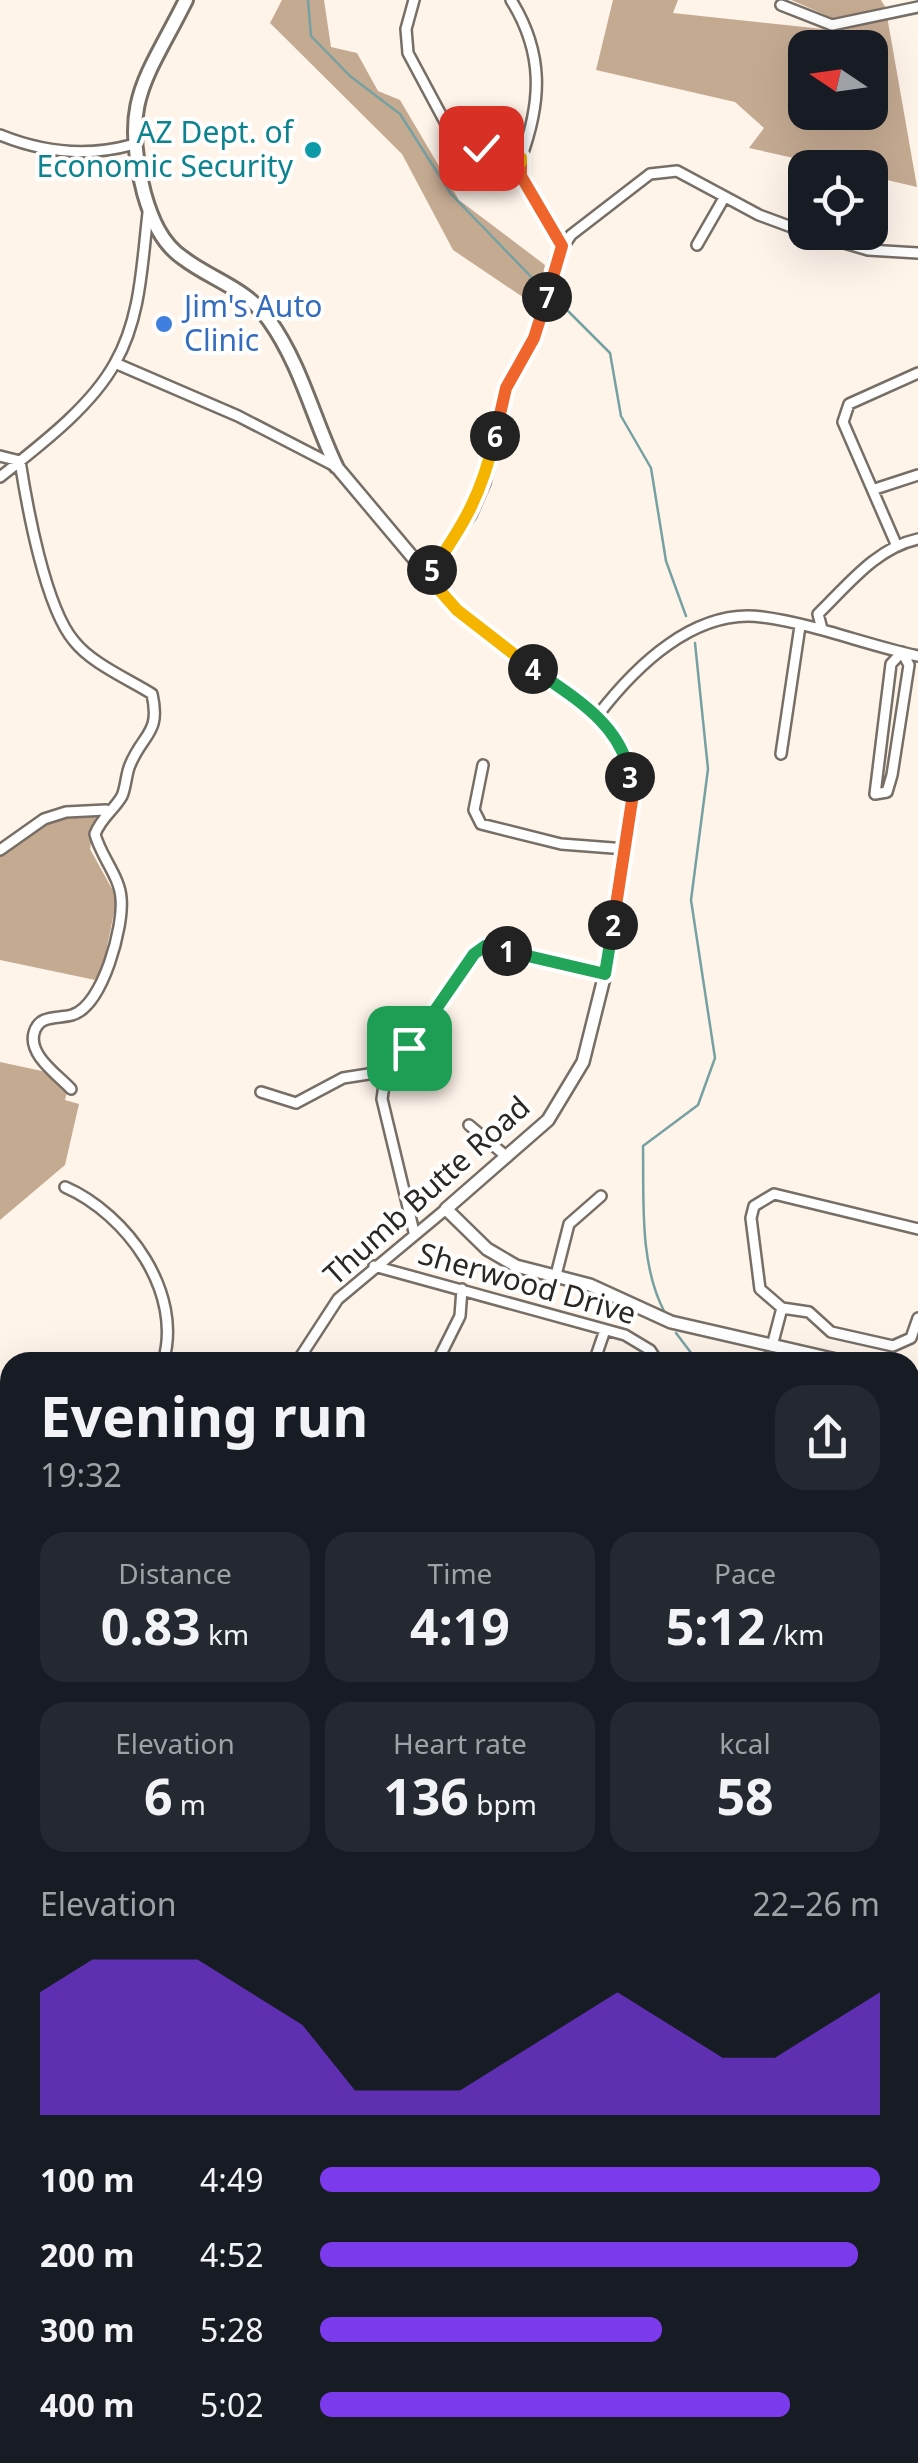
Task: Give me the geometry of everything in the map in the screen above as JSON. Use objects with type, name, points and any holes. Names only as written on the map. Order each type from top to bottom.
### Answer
[{"type":"main road","points":[[186,0],[141,89],[132,145],[149,210],[163,240],[183,258],[240,291],[268,318],[304,384],[336,466]]},
{"type":"street","points":[[414,0],[406,30],[408,53],[446,124],[468,144],[521,158]]},
{"type":"street","points":[[511,0],[530,33],[538,72],[538,102],[521,158],[521,176],[562,246]]},
{"type":"street","points":[[781,4],[832,25],[918,6]]},
{"type":"street","points":[[0,136],[29,147],[66,152],[132,145]]},
{"type":"street","points":[[427,576],[470,515],[485,482],[506,388],[542,322],[555,259],[562,246],[650,174],[678,171],[724,198],[788,225]]},
{"type":"street","points":[[697,245],[724,198]]},
{"type":"street","points":[[0,477],[98,388],[115,364],[137,301],[149,210]]},
{"type":"street","points":[[868,250],[918,253]]},
{"type":"street","name":"Thumb Butte Road","points":[[115,364],[238,416],[336,466],[400,538],[427,576],[492,640],[598,715],[629,768],[633,794],[626,849],[605,974],[583,1062],[548,1120],[338,1300],[304,1352]]},
{"type":"street","points":[[896,544],[843,422],[844,413],[849,404],[918,374]]},
{"type":"street","points":[[0,456],[20,461]]},
{"type":"street","points":[[20,461],[37,546],[62,622],[74,643],[152,694],[157,716],[149,738],[130,763],[122,797],[108,810],[94,834],[122,897],[100,990],[86,1008],[44,1020],[34,1029],[32,1044],[40,1058],[70,1089]]},
{"type":"street","points":[[875,489],[918,476]]},
{"type":"street","points":[[822,630],[818,614],[896,544],[918,539]]},
{"type":"street","points":[[598,715],[626,678],[666,645],[714,624],[758,616],[918,656]]},
{"type":"street","points":[[781,754],[800,626]]},
{"type":"street","points":[[902,652],[909,665],[892,775],[887,792],[875,794],[891,664],[902,652]]},
{"type":"street","points":[[484,765],[474,810],[481,824],[561,844],[626,849]]},
{"type":"street","points":[[0,850],[44,818],[66,812],[108,810]]},
{"type":"street","name":"Sherwood Drive","points":[[414,1232],[382,1099],[384,1084],[474,954],[485,946],[605,974]]},
{"type":"street","points":[[262,1092],[296,1103],[343,1078],[394,1070]]},
{"type":"street","points":[[469,1125],[507,1157]]},
{"type":"street","points":[[65,1187],[110,1214],[148,1265],[168,1312],[164,1352]]},
{"type":"street","points":[[918,1229],[774,1194],[763,1197],[751,1218],[760,1290],[782,1308],[809,1312],[831,1332],[893,1346],[911,1338],[918,1318]]},
{"type":"street","points":[[556,1275],[570,1224],[601,1196]]},
{"type":"street","points":[[446,1209],[487,1249],[516,1266],[590,1285],[672,1322],[800,1352]]},
{"type":"street","name":"Sherwood Drive","points":[[374,1266],[637,1340],[648,1352]]},
{"type":"street","points":[[442,1352],[460,1316],[462,1289]]},
{"type":"street","points":[[772,1346],[782,1308]]},
{"type":"street","points":[[597,1352],[605,1330]]},
{"type":"shaded area","points":[[282,0],[324,0],[331,47],[357,53],[378,91],[400,100],[459,200],[545,265],[536,306],[453,250],[402,154],[270,23]]},
{"type":"shaded area","points":[[613,0],[678,0],[673,13],[832,30],[887,16],[917,187],[888,180],[888,150],[788,150],[788,157],[749,148],[764,128],[735,102],[596,70]]},
{"type":"shaded area","points":[[791,0],[881,0],[886,8],[835,19]]},
{"type":"shaded area","points":[[457,148],[476,167],[465,178],[447,159]]},
{"type":"shaded area","points":[[62,816],[96,817],[90,849],[117,898],[100,981],[0,960],[0,855],[43,823]]},
{"type":"shaded area","points":[[0,1062],[42,1071],[67,1092],[65,1100],[79,1104],[65,1165],[0,1220]]},
{"type":"waterway","points":[[308,0],[311,36],[350,76],[400,114],[451,194],[538,284]]},
{"type":"waterway","points":[[556,299],[610,353],[621,416],[651,468],[666,561],[686,616]]},
{"type":"waterway","points":[[664,1311],[647,1252],[643,1146],[698,1105],[715,1058],[691,900],[708,769],[695,643]]},
{"type":"waterway","points":[[676,1333],[690,1352]]},
{"type":"place","name":"AZ Dept. of Economic Security","points":[[313,150]]},
{"type":"place","name":"Jim's Auto Clinic","points":[[164,324]]},
{"type":"route","points":[[409,1048],[474,954],[485,946],[605,974],[633,794],[629,768],[598,715],[492,640],[457,610],[427,576],[470,515],[485,482],[506,388],[542,322],[555,259],[562,246],[521,176],[521,158],[481,148]]}]
